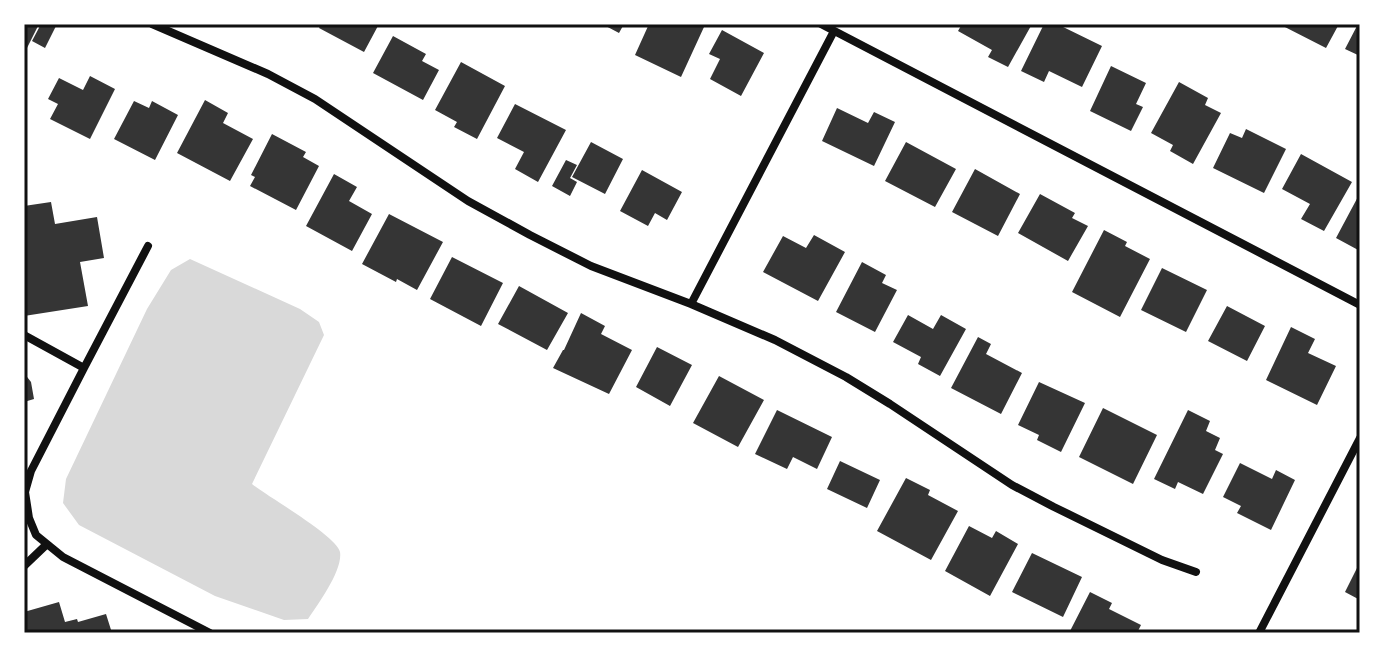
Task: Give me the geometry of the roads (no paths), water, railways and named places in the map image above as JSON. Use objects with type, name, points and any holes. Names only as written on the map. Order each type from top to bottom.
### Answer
[{"type":"street","points":[[152,24],[268,74],[315,99],[468,201],[530,235],[591,266],[775,340],[846,377],[1012,485],[1162,560],[1196,572]]},
{"type":"street","points":[[821,24],[1360,305]]},
{"type":"street","points":[[691,304],[834,31]]},
{"type":"street","points":[[148,246],[31,471],[25,492],[29,518],[36,535],[63,557],[210,633]]},
{"type":"street","points":[[24,335],[84,368]]},
{"type":"street","points":[[1259,633],[1359,444]]},
{"type":"street","points":[[24,566],[46,545]]}]
